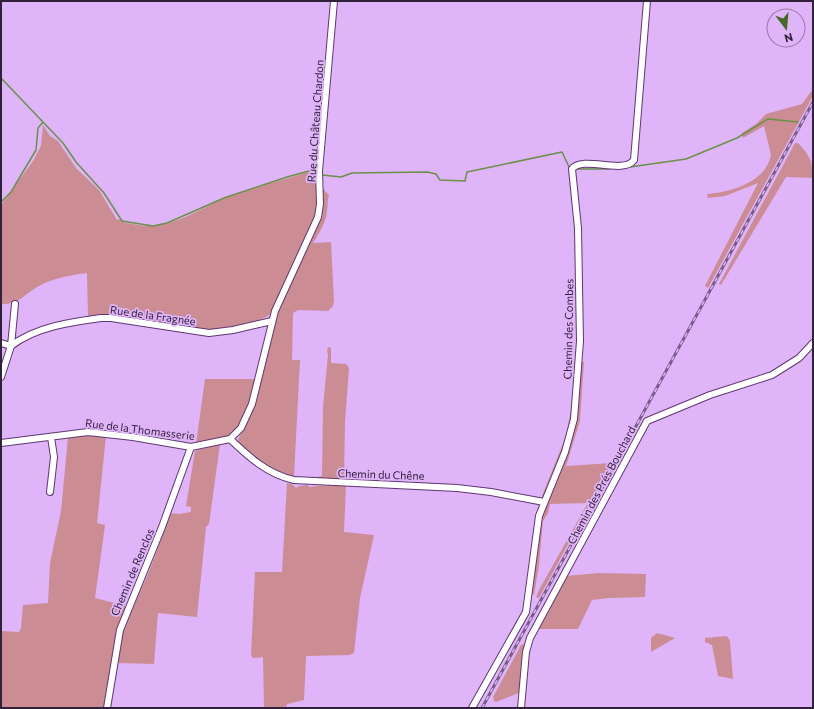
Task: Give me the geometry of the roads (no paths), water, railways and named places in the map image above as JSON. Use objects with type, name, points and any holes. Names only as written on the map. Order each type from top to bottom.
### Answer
[{"type":"street","name":"Rue du Château Chardon","points":[[230,440],[241,428],[252,404],[272,321],[318,217],[319,176],[334,1]]},
{"type":"street","name":"Chemin des Combes","points":[[472,708],[526,612],[536,530],[544,502],[570,438],[574,419],[580,341],[579,243],[572,169],[583,164],[626,165],[634,160],[647,1]]},
{"type":"street","points":[[1,377],[11,346],[15,304]]},
{"type":"street","name":"Rue de la Fragnée","points":[[11,346],[19,340],[43,330],[101,318],[110,318],[209,333],[233,330],[272,321]]},
{"type":"street","points":[[1,343],[11,346]]},
{"type":"street","name":"Chemin des Prés Bouchard","points":[[521,708],[526,652],[530,638],[647,421],[710,395],[772,375],[799,358],[813,343]]},
{"type":"street","name":"Rue de la Thomasserie","points":[[1,443],[51,437],[75,432],[105,433],[191,447],[230,440]]},
{"type":"street","points":[[50,492],[54,457],[51,437]]},
{"type":"street","name":"Chemin du Chêne","points":[[230,440],[264,468],[276,475],[294,480],[457,488],[491,492],[544,502]]},
{"type":"street","name":"Chemin de Renclos","points":[[107,708],[120,630],[162,527],[191,447]]},
{"type":"waterway","points":[[1,78],[63,143],[76,162],[104,193],[122,221],[153,226],[167,223],[224,198],[287,177],[309,171],[318,175]]},
{"type":"waterway","points":[[630,167],[686,159],[737,138],[768,119],[798,122]]},
{"type":"waterway","points":[[1,202],[11,192],[36,150],[38,128],[43,122]]},
{"type":"waterway","points":[[322,175],[341,177],[352,173],[427,172],[436,174],[440,180],[465,181],[467,172],[562,152],[570,169]]},
{"type":"waterway","points":[[576,169],[610,169]]},
{"type":"railway","points":[[482,708],[813,102]]}]
